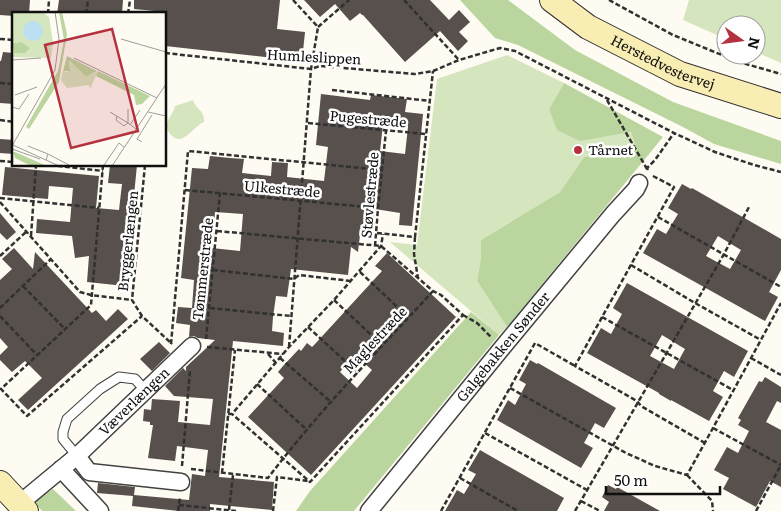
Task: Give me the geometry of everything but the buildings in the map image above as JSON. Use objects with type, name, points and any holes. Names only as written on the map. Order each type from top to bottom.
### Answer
[{"type":"street","name":"Herstedvestervej","points":[[552,0],[588,27],[680,74],[781,106]]},
{"type":"street","name":"Galgebakken Sønder","points":[[370,511],[502,348],[636,189],[643,175]]},
{"type":"street","name":"Væverlængen","points":[[22,507],[145,390],[198,346]]},
{"type":"street","points":[[77,456],[89,472],[181,475]]},
{"type":"street","points":[[61,469],[100,511]]},
{"type":"street","points":[[0,483],[22,507]]},
{"type":"lane","points":[[77,456],[64,440],[63,432],[68,419],[100,389],[120,378],[135,379],[145,390]]},
{"type":"path","points":[[293,0],[318,27]]},
{"type":"path","points":[[289,347],[311,69],[318,27],[349,0]]},
{"type":"path","points":[[404,0],[460,60]]},
{"type":"path","points":[[609,0],[673,36],[739,62],[781,74]]},
{"type":"path","name":"Humleslippen","points":[[166,54],[311,69],[320,66],[415,74],[432,71],[500,48],[515,51],[674,133],[715,152],[781,172]]},
{"type":"path","points":[[418,279],[414,254],[415,237],[432,71]]},
{"type":"path","points":[[332,90],[430,100]]},
{"type":"path","points":[[607,98],[643,175]]},
{"type":"path","name":"Pugestræde","points":[[308,123],[426,134]]},
{"type":"path","name":"Støvlestræde","points":[[386,131],[375,246],[381,246],[418,279],[441,295],[463,315],[477,323],[502,348]]},
{"type":"path","points":[[643,175],[674,133]]},
{"type":"path","points":[[283,354],[171,344],[188,151],[382,170]]},
{"type":"path","points":[[31,236],[36,166]]},
{"type":"path","points":[[59,166],[103,171]]},
{"type":"path","points":[[103,166],[91,305],[0,389],[28,416],[142,316]]},
{"type":"path","name":"Bryggerlængen","points":[[145,166],[132,300],[142,316],[171,344]]},
{"type":"path","points":[[574,366],[674,187],[650,174],[643,175]]},
{"type":"path","name":"Ulkestræde","points":[[185,190],[378,208]]},
{"type":"path","name":"Tømmerstræde","points":[[178,511],[198,346],[210,308],[220,193]]},
{"type":"path","points":[[0,198],[99,208]]},
{"type":"path","points":[[0,202],[80,292],[132,300]]},
{"type":"path","points":[[575,511],[724,254],[749,207]]},
{"type":"path","points":[[658,217],[781,287]]},
{"type":"path","points":[[217,231],[375,246]]},
{"type":"path","points":[[0,256],[27,232]]},
{"type":"path","points":[[377,233],[415,237]]},
{"type":"path","points":[[232,414],[289,347],[360,272],[381,246],[383,234]]},
{"type":"path","points":[[0,308],[51,258]]},
{"type":"path","points":[[631,265],[761,340]]},
{"type":"path","points":[[213,270],[294,279],[299,275],[351,281]]},
{"type":"path","points":[[360,272],[409,318]]},
{"type":"path","points":[[23,286],[65,329]]},
{"type":"path","name":"Maglestræde","points":[[307,430],[433,291]]},
{"type":"path","points":[[334,300],[383,346]]},
{"type":"path","points":[[686,474],[705,443],[781,303]]},
{"type":"path","points":[[210,308],[291,316]]},
{"type":"path","points":[[273,511],[276,477],[310,482],[463,315]]},
{"type":"path","points":[[0,316],[37,355]]},
{"type":"path","points":[[602,317],[734,390]]},
{"type":"path","points":[[308,327],[358,374]]},
{"type":"path","points":[[441,511],[535,343],[705,443]]},
{"type":"path","points":[[222,473],[235,350]]},
{"type":"path","points":[[267,353],[276,363]]},
{"type":"path","points":[[280,358],[331,402]]},
{"type":"path","points":[[751,358],[781,375]]},
{"type":"path","points":[[181,475],[222,473],[268,478],[307,430],[257,384]]},
{"type":"path","points":[[510,388],[626,453],[655,466],[686,474],[712,500],[713,511]]},
{"type":"path","points":[[228,414],[232,414],[310,481]]},
{"type":"path","points":[[713,428],[781,465],[756,511]]},
{"type":"path","points":[[485,433],[587,490]]},
{"type":"path","points":[[228,510],[233,474]]},
{"type":"path","points":[[460,478],[518,511]]},
{"type":"path","points":[[581,501],[600,511]]},
{"type":"path","points":[[179,505],[236,511]]},
{"type":"green space","points":[[460,0],[508,0],[575,50],[673,102],[781,141],[781,164],[714,144],[518,45],[495,38]]},
{"type":"green space","points":[[689,0],[781,0],[781,63],[766,56],[766,15],[716,15],[716,35],[683,20]]},
{"type":"green space","points":[[507,55],[564,83],[549,109],[580,140],[631,132],[635,145],[584,157],[560,192],[481,240],[481,257],[477,281],[507,327],[499,335],[390,242],[417,245],[437,79]]},
{"type":"green space","points":[[564,83],[663,137],[507,327],[477,281],[481,257],[481,240],[560,192],[584,157],[635,145],[631,132],[580,141],[557,130],[549,109]]},
{"type":"green space","points":[[193,100],[202,112],[204,122],[184,138],[175,138],[171,135],[167,125],[175,106]]},
{"type":"green space","points":[[471,312],[499,335],[354,511],[296,511],[310,491]]},
{"type":"green space","points":[[53,489],[76,511],[42,511],[34,502]]},
{"type":"place","name":"Tårnet","points":[[578,150]]}]
